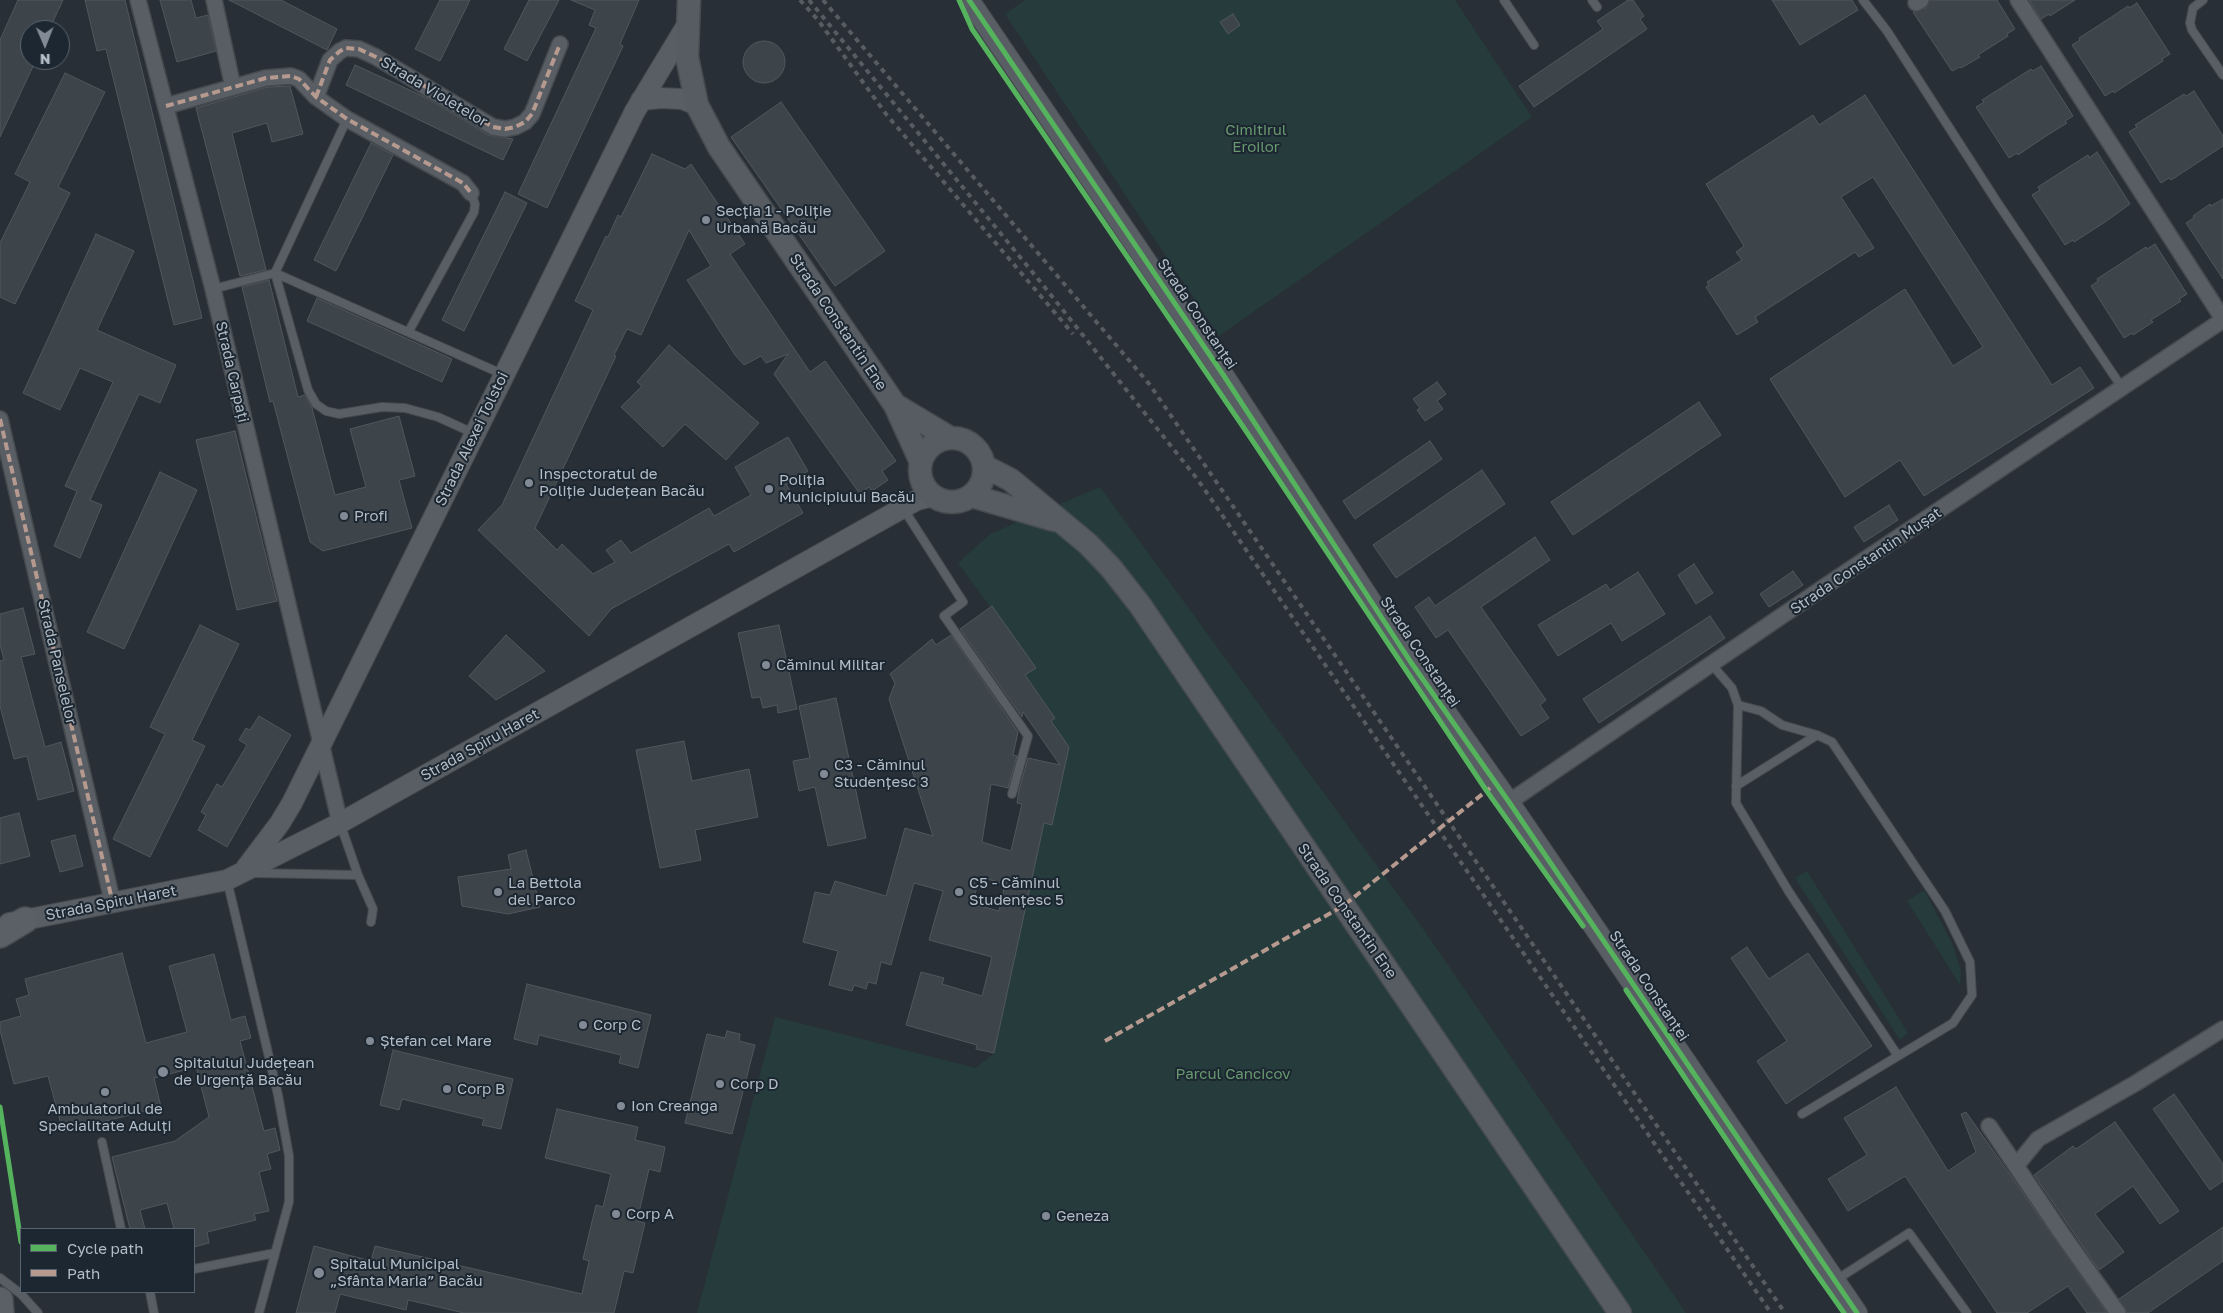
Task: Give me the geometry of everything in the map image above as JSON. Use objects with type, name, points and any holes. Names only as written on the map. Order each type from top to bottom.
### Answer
[{"type":"main road","name":"Strada Alexei Tolstoi","points":[[687,25],[689,0]]},
{"type":"main road","name":"Strada Constantin Ene","points":[[687,25],[687,57],[697,104],[719,147],[895,405],[921,462]]},
{"type":"main road","name":"Strada Constantin Ene","points":[[895,405],[950,438]]},
{"type":"main road","points":[[950,438],[964,440],[976,448],[984,466],[984,477],[980,488],[972,496],[953,502],[934,496],[925,487],[920,474],[921,462],[927,450],[938,442],[950,438]]},
{"type":"main road","name":"Strada Constantin Ene","points":[[984,466],[1011,480],[1088,544],[1111,568],[1140,605],[1620,1313]]},
{"type":"main road","name":"Strada Constantin Ene","points":[[972,496],[1060,522]]},
{"type":"main road","points":[[0,916],[25,920]]},
{"type":"main road","points":[[0,935],[25,920]]},
{"type":"main road","points":[[0,1300],[1,1313]]},
{"type":"street","name":"Strada Carpați","points":[[138,0],[213,289],[340,823]]},
{"type":"street","points":[[214,0],[233,87]]},
{"type":"street","name":"Strada Constanței","points":[[969,0],[1224,376],[1410,661],[1509,802],[1857,1313]]},
{"type":"street","points":[[2018,0],[2223,320]]},
{"type":"street","name":"Strada Alexei Tolstoi","points":[[235,877],[280,823],[641,100],[687,25]]},
{"type":"street","name":"Strada Violetelor","points":[[316,97],[330,60],[346,48],[359,49],[376,57],[493,128],[505,129],[515,127],[525,122],[532,114],[560,44]]},
{"type":"street","points":[[166,106],[266,78],[291,76],[347,119],[463,183],[471,192]]},
{"type":"street","points":[[641,100],[661,98],[682,99],[697,104]]},
{"type":"street","name":"Strada Constantin Mușat","points":[[1509,802],[2223,320]]},
{"type":"street","name":"Strada Panselelor","points":[[0,419],[113,904]]},
{"type":"street","name":"Strada Spiru Haret","points":[[0,924],[113,904],[235,877],[340,823],[917,500],[934,496]]},
{"type":"street","points":[[2016,1166],[2038,1139],[2136,1083],[2223,1029]]},
{"type":"street","points":[[1989,1126],[2118,1313]]},
{"type":"lane","points":[[1504,0],[1534,45]]},
{"type":"lane","points":[[1592,0],[1597,7]]},
{"type":"lane","points":[[1863,0],[1887,31],[1997,202],[2123,388]]},
{"type":"lane","points":[[2203,0],[2194,8],[2190,23],[2192,30],[2223,75]]},
{"type":"lane","points":[[347,119],[274,273],[308,390],[316,404],[326,411],[339,414],[382,407],[405,408],[438,417],[475,434]]},
{"type":"lane","points":[[409,331],[474,212],[475,204],[471,192]]},
{"type":"lane","points":[[213,289],[274,273],[409,331],[504,375]]},
{"type":"lane","points":[[903,508],[963,602],[944,616],[1028,736],[1012,794]]},
{"type":"lane","points":[[1712,666],[1732,688],[1738,705],[1736,803],[1789,892],[1898,1056]]},
{"type":"lane","points":[[1738,705],[1761,711],[1782,725],[1817,735],[1832,742],[1946,911],[1970,962],[1972,995],[1953,1023],[1802,1114]]},
{"type":"lane","points":[[1736,786],[1817,735]]},
{"type":"lane","points":[[340,823],[358,875],[373,909],[371,922]]},
{"type":"lane","points":[[259,1313],[289,1202],[289,1156],[235,877],[358,875]]},
{"type":"lane","points":[[102,1142],[121,1228]]},
{"type":"lane","points":[[1834,1281],[1908,1233],[1967,1313]]},
{"type":"lane","points":[[195,1269],[275,1253]]},
{"type":"lane","points":[[0,1278],[21,1294],[38,1313]]},
{"type":"lane","points":[[150,1293],[154,1313]]},
{"type":"green space","name":"Cimitirul Eroilor","points":[[1025,0],[1455,0],[1532,117],[1219,336],[1005,14]]},
{"type":"green space","name":"Parcul Cancicov","points":[[1100,487],[1424,930],[1686,1313],[697,1313],[775,1017],[976,1068],[994,1053],[1044,823],[1052,824],[1065,767],[1056,759],[1070,749],[1051,721],[1055,717],[1025,675],[1035,668],[958,563],[990,534]]},
{"type":"green space","points":[[1807,871],[1908,1033],[1900,1040],[1795,878]]},
{"type":"green space","points":[[1924,890],[1952,943],[1961,971],[1960,985],[1907,901]]},
{"type":"building","points":[[18,0],[63,0],[54,20],[20,20],[20,70],[31,70],[0,137],[0,40]]},
{"type":"building","points":[[85,0],[125,0],[202,318],[174,325],[106,49],[97,51]]},
{"type":"building","points":[[160,0],[191,0],[196,18],[208,15],[216,51],[177,62]]},
{"type":"building","points":[[229,0],[281,0],[337,29],[327,50]]},
{"type":"building","points":[[440,0],[470,0],[440,61],[415,49]]},
{"type":"building","points":[[529,0],[559,0],[527,61],[504,49]]},
{"type":"building","points":[[571,0],[639,0],[620,44],[623,46],[547,208],[518,194],[596,28],[589,25],[595,10]]},
{"type":"building","points":[[1628,0],[1633,0],[1644,16],[1640,19],[1647,29],[1534,107],[1519,86],[1603,29],[1597,21]]},
{"type":"building","points":[[1772,0],[1852,0],[1858,10],[1800,45]]},
{"type":"building","points":[[1930,0],[1997,0],[2015,29],[2007,34],[2008,36],[1978,55],[1980,57],[1952,71],[1913,12],[1926,8]]},
{"type":"building","points":[[2029,0],[2075,0],[2050,16],[2049,14],[2041,19]]},
{"type":"building","points":[[2137,3],[2170,54],[2162,59],[2163,61],[2114,93],[2113,91],[2105,96],[2072,45],[2080,40],[2079,38],[2128,6],[2129,8]]},
{"type":"building","points":[[1233,14],[1240,25],[1228,34],[1220,22]]},
{"type":"building","points":[[768,41],[776,44],[782,50],[785,62],[782,74],[776,80],[760,83],[752,80],[746,74],[743,58],[746,50],[752,44]]},
{"type":"building","points":[[355,65],[427,98],[488,135],[513,139],[503,160],[346,85]]},
{"type":"building","points":[[2041,66],[2073,116],[2065,121],[2067,123],[2018,155],[2017,153],[2009,158],[1976,107],[1984,102],[1982,100],[2031,69],[2033,71]]},
{"type":"building","points":[[65,73],[105,92],[58,187],[70,193],[15,304],[0,297],[0,243],[30,182],[15,174]]},
{"type":"building","points":[[290,86],[303,134],[272,142],[267,123],[232,133],[266,270],[240,276],[196,108],[268,87]]},
{"type":"building","points":[[2194,91],[2223,136],[2223,146],[2171,180],[2169,178],[2161,183],[2129,132],[2137,127],[2135,125],[2184,94],[2186,96]]},
{"type":"building","points":[[1865,95],[2052,385],[2080,367],[2094,388],[1924,496],[1900,460],[1845,497],[1770,379],[1905,289],[1953,366],[1983,347],[1873,177],[1841,197],[1874,248],[1859,257],[1855,252],[1755,317],[1758,322],[1737,335],[1706,287],[1709,285],[1707,282],[1742,260],[1736,252],[1744,246],[1706,184],[1813,115],[1819,125]]},
{"type":"building","points":[[781,102],[885,251],[835,286],[731,137]]},
{"type":"building","points":[[371,143],[393,155],[336,271],[314,260]]},
{"type":"building","points":[[2097,152],[2130,204],[2074,242],[2073,240],[2065,245],[2032,195],[2040,190],[2038,187],[2088,155],[2089,158]]},
{"type":"building","points":[[652,154],[685,169],[691,164],[745,244],[730,254],[810,372],[825,361],[896,461],[882,471],[888,480],[872,491],[869,487],[860,494],[774,374],[788,354],[766,363],[761,356],[744,365],[735,355],[687,280],[711,266],[689,230],[641,335],[627,329],[535,528],[557,550],[562,544],[593,574],[615,562],[606,550],[621,540],[631,553],[709,508],[714,516],[751,495],[735,467],[788,437],[808,471],[786,484],[803,513],[734,552],[729,544],[611,609],[589,636],[478,530],[502,505],[593,310],[575,301],[606,236],[608,237],[618,215],[621,217]]},
{"type":"building","points":[[505,192],[527,203],[464,331],[442,320]]},
{"type":"building","points":[[2223,199],[2223,279],[2186,223],[2210,204],[2211,206]]},
{"type":"building","points":[[96,234],[134,251],[97,330],[176,365],[160,403],[139,394],[90,500],[102,505],[80,558],[54,546],[77,491],[65,486],[113,382],[80,368],[60,410],[23,393]]},
{"type":"building","points":[[2155,244],[2187,294],[2179,299],[2181,301],[2151,320],[2153,322],[2133,335],[2132,333],[2124,338],[2091,286],[2098,281],[2097,279],[2146,247],[2147,249]]},
{"type":"building","points":[[269,280],[298,397],[305,395],[312,408],[335,495],[366,487],[350,429],[399,416],[415,476],[399,480],[412,528],[323,551],[310,542],[273,401],[270,402],[242,287]]},
{"type":"building","points":[[317,298],[452,359],[442,382],[307,321]]},
{"type":"building","points":[[669,345],[759,423],[726,460],[685,424],[663,447],[621,407],[642,386],[637,382]]},
{"type":"building","points":[[1437,382],[1446,394],[1437,401],[1443,409],[1425,421],[1417,410],[1420,408],[1413,399]]},
{"type":"building","points":[[1699,402],[1721,435],[1573,535],[1551,502]]},
{"type":"building","points":[[235,431],[277,601],[237,610],[196,440]]},
{"type":"building","points":[[1430,441],[1442,459],[1355,519],[1343,501]]},
{"type":"building","points":[[1482,470],[1505,504],[1396,578],[1373,545]]},
{"type":"building","points":[[160,472],[197,490],[124,649],[87,632]]},
{"type":"building","points":[[1889,505],[1898,520],[1864,542],[1854,527]]},
{"type":"building","points":[[1535,537],[1550,560],[1481,607],[1546,700],[1540,705],[1549,718],[1521,736],[1448,630],[1436,638],[1415,607],[1429,597],[1435,606]]},
{"type":"building","points":[[1694,564],[1713,593],[1696,604],[1678,575]]},
{"type":"building","points":[[1793,571],[1803,585],[1769,607],[1760,594]]},
{"type":"building","points":[[1638,572],[1665,614],[1622,641],[1611,623],[1558,656],[1538,625],[1606,584],[1610,590]]},
{"type":"building","points":[[992,606],[1036,668],[1025,675],[1055,718],[1051,721],[1069,747],[1052,825],[1044,823],[994,1053],[976,1049],[977,1045],[906,1025],[921,972],[944,978],[942,984],[982,996],[992,957],[929,940],[943,891],[914,883],[891,965],[881,962],[876,984],[868,982],[866,989],[854,985],[852,991],[829,985],[838,951],[803,942],[815,892],[830,895],[835,881],[886,896],[905,828],[933,836],[889,699],[895,683],[890,674],[932,639],[936,645],[951,635],[1018,732],[1013,755],[1017,756],[1008,788],[991,784],[982,842],[1011,851],[1022,804],[1017,803],[1019,790],[1028,758],[1060,765],[1023,712],[1022,717],[960,629]],"holes":[[[980,877],[1005,884],[999,911],[972,904]]]},
{"type":"building","points":[[23,608],[35,654],[21,657],[45,747],[61,742],[74,791],[38,800],[27,756],[14,759],[0,706],[0,661],[4,660],[0,645],[0,614]]},
{"type":"building","points":[[1710,616],[1725,638],[1599,723],[1583,699]]},
{"type":"building","points":[[200,625],[239,644],[192,740],[205,746],[150,857],[113,839],[165,734],[150,727]]},
{"type":"building","name":"Căminul Militar","points":[[779,625],[797,709],[778,713],[777,705],[763,708],[760,697],[752,698],[738,633]]},
{"type":"building","points":[[506,635],[545,671],[496,700],[469,676]]},
{"type":"building","name":"C3 - Căminul Studențesc 3","points":[[836,698],[866,838],[828,846],[815,787],[799,791],[793,761],[810,758],[799,706]]},
{"type":"building","points":[[259,716],[291,735],[227,847],[198,830],[206,815],[201,812],[217,784],[222,787],[247,745],[239,740],[246,728],[250,730]]},
{"type":"building","points":[[684,741],[692,781],[749,769],[758,817],[695,830],[701,860],[660,868],[636,750]]},
{"type":"building","points":[[19,813],[30,856],[0,864],[0,818]]},
{"type":"building","points":[[75,835],[83,866],[60,872],[51,841]]},
{"type":"building","name":"La Bettola del Parco","points":[[526,850],[540,907],[508,914],[462,906],[458,877],[511,869],[508,855]]},
{"type":"building","points":[[1747,947],[1769,979],[1808,953],[1872,1046],[1786,1104],[1757,1061],[1787,1041],[1731,958]]},
{"type":"building","name":"Ambulatoriul de Specialitate Adulți","points":[[122,953],[146,1043],[187,1032],[169,966],[214,954],[231,1020],[245,1016],[251,1038],[240,1041],[264,1131],[275,1128],[280,1150],[267,1154],[271,1169],[259,1172],[269,1211],[254,1214],[256,1220],[207,1232],[209,1243],[195,1247],[195,1228],[174,1228],[167,1203],[140,1210],[145,1228],[130,1228],[112,1157],[175,1141],[209,1117],[196,1067],[154,1078],[161,1107],[63,1132],[48,1076],[14,1084],[0,1030],[0,1022],[21,1016],[16,999],[29,995],[25,979]]},
{"type":"building","name":"Corp C","points":[[527,984],[651,1015],[638,1068],[619,1063],[621,1055],[539,1035],[537,1045],[514,1039]]},
{"type":"building","name":"Corp D","points":[[727,1031],[740,1034],[739,1041],[755,1045],[732,1134],[685,1123],[707,1034],[725,1038]]},
{"type":"building","name":"Corp B","points":[[393,1050],[513,1079],[501,1129],[482,1125],[484,1119],[402,1099],[399,1110],[380,1105]]},
{"type":"building","points":[[1896,1087],[1948,1171],[1976,1152],[1961,1114],[1966,1112],[2107,1313],[2087,1313],[2068,1286],[2027,1313],[1997,1313],[1905,1176],[1848,1211],[1828,1179],[1867,1155],[1844,1118]]},
{"type":"building","points":[[2174,1094],[2223,1164],[2223,1181],[2210,1190],[2153,1109]]},
{"type":"building","name":"Corp A","points":[[557,1109],[638,1127],[635,1140],[665,1147],[660,1172],[649,1169],[637,1221],[645,1223],[633,1273],[624,1271],[614,1313],[464,1313],[408,1300],[406,1310],[340,1294],[335,1313],[296,1313],[314,1246],[371,1261],[375,1246],[582,1294],[589,1261],[583,1259],[596,1205],[603,1207],[611,1174],[545,1158]]},
{"type":"building","points":[[2115,1122],[2179,1211],[2160,1224],[2133,1186],[2095,1214],[2124,1252],[2099,1270],[2034,1175],[2073,1146],[2076,1149]]},
{"type":"building","points":[[2223,1227],[2223,1261],[2148,1313],[2127,1313],[2119,1299]]},
{"type":"railway","points":[[800,0],[818,20],[886,114],[1073,334]]},
{"type":"railway","points":[[809,0],[1043,285],[1198,480],[1771,1313]]},
{"type":"railway","points":[[823,0],[1150,385],[1785,1313]]},
{"type":"marked path","points":[[316,97],[330,60],[346,48],[359,49],[376,57],[493,127],[505,129],[515,127],[525,122],[532,114],[560,44]]},
{"type":"marked path","points":[[166,106],[266,78],[291,76],[299,79],[316,97],[347,119],[463,183],[471,193]]},
{"type":"marked path","points":[[0,419],[113,904]]},
{"type":"marked path","points":[[1105,1041],[1343,906],[1490,788]]},
{"type":"cycle path","points":[[959,0],[972,29],[1248,434],[1486,790],[1583,926]]},
{"type":"cycle path","points":[[969,0],[1224,376],[1410,661],[1509,802],[1857,1313]]},
{"type":"cycle path","points":[[1626,990],[1844,1313]]},
{"type":"cycle path","points":[[0,1107],[20,1236]]},
{"type":"place","name":"Secția 1 - Poliție Urbană Bacău","points":[[706,220]]},
{"type":"place","name":"Inspectoratul de Poliție Județean Bacău","points":[[529,483]]},
{"type":"place","name":"Poliția Municipiului Bacău","points":[[769,489]]},
{"type":"place","name":"Profi","points":[[344,516]]},
{"type":"place","name":"Căminul Militar","points":[[766,665]]},
{"type":"place","name":"C3 - Căminul Studențesc 3","points":[[824,774]]},
{"type":"place","name":"La Bettola del Parco","points":[[498,892]]},
{"type":"place","name":"C5 - Căminul Studențesc 5","points":[[959,892]]},
{"type":"place","name":"Corp C","points":[[583,1025]]},
{"type":"place","name":"Ștefan cel Mare","points":[[370,1041]]},
{"type":"place","name":"Spitalului Județean de Urgență Bacău","points":[[163,1072]]},
{"type":"place","name":"Corp D","points":[[720,1084]]},
{"type":"place","name":"Corp B","points":[[447,1089]]},
{"type":"place","name":"Ambulatoriul de Specialitate Adulți","points":[[105,1092]]},
{"type":"place","name":"Ion Creanga","points":[[621,1106]]},
{"type":"place","name":"Corp A","points":[[616,1214]]},
{"type":"place","name":"Geneza","points":[[1046,1216]]},
{"type":"place","name":"Spitalul Municipal „Sfânta Maria” Bacău","points":[[319,1273]]}]
